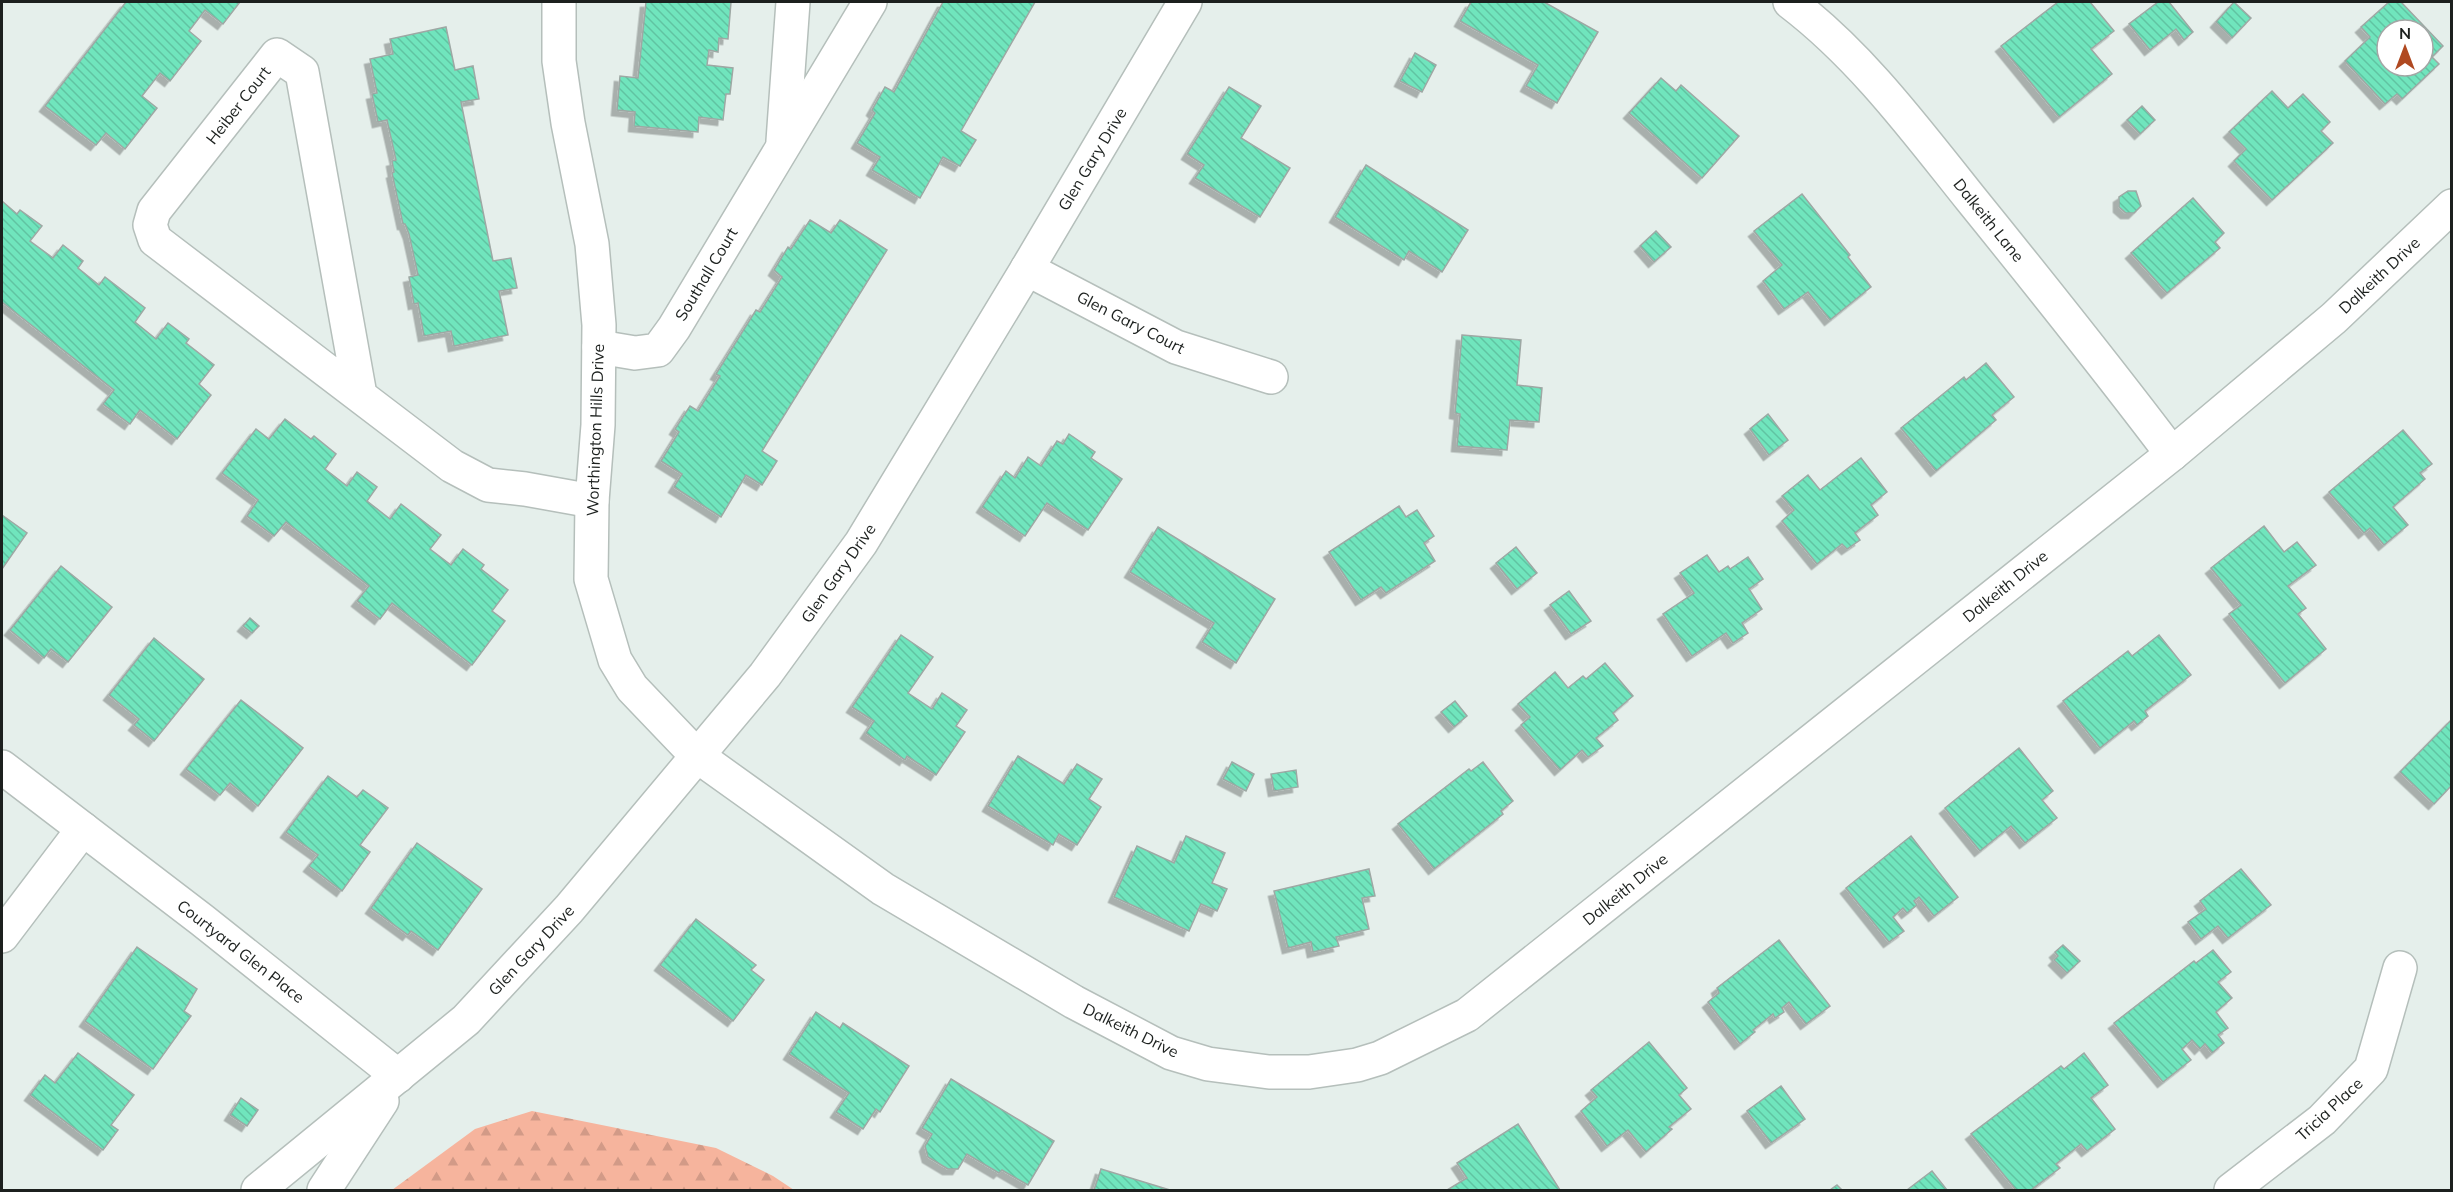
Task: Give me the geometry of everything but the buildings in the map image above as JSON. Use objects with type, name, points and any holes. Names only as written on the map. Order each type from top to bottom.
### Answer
[{"type":"street","name":"Worthington Hills Drive","points":[[559,2],[559,61],[568,123],[592,244],[599,325],[598,425],[592,501],[591,579],[615,660],[632,688],[696,755]]},
{"type":"street","name":"Southall Court","points":[[783,146],[793,2]]},
{"type":"street","name":"Southall Court","points":[[599,347],[635,353],[658,350],[674,328],[870,2]]},
{"type":"street","name":"Glen Gary Drive","points":[[258,1191],[466,1020],[569,909],[765,675],[861,543],[1185,2]]},
{"type":"street","name":"Dalkeith Lane","points":[[1790,2],[1815,21],[1866,71],[1906,118],[2172,454]]},
{"type":"street","name":"Heiber Court","points":[[360,395],[302,72],[277,55],[154,211],[150,225],[155,240],[452,466],[488,485],[592,501]]},
{"type":"street","name":"Dalkeith Drive","points":[[696,755],[884,889],[1074,1002],[1171,1053],[1208,1064],[1269,1072],[1309,1072],[1357,1065],[1380,1058],[1467,1015],[2172,454],[2334,318],[2451,206]]},
{"type":"street","name":"Glen Gary Court","points":[[1027,269],[1176,347],[1271,377]]},
{"type":"street","name":"Courtyard Glen Place","points":[[2,767],[202,920],[398,1076]]},
{"type":"street","points":[[2,936],[82,829]]},
{"type":"street","name":"Tricia Place","points":[[2231,1191],[2322,1120],[2371,1069],[2400,968]]},
{"type":"street","name":"Glen Gary Drive","points":[[324,1191],[398,1076]]},
{"type":"green space","points":[[532,1111],[716,1148],[773,1176],[794,1190],[392,1190],[475,1129]]}]
